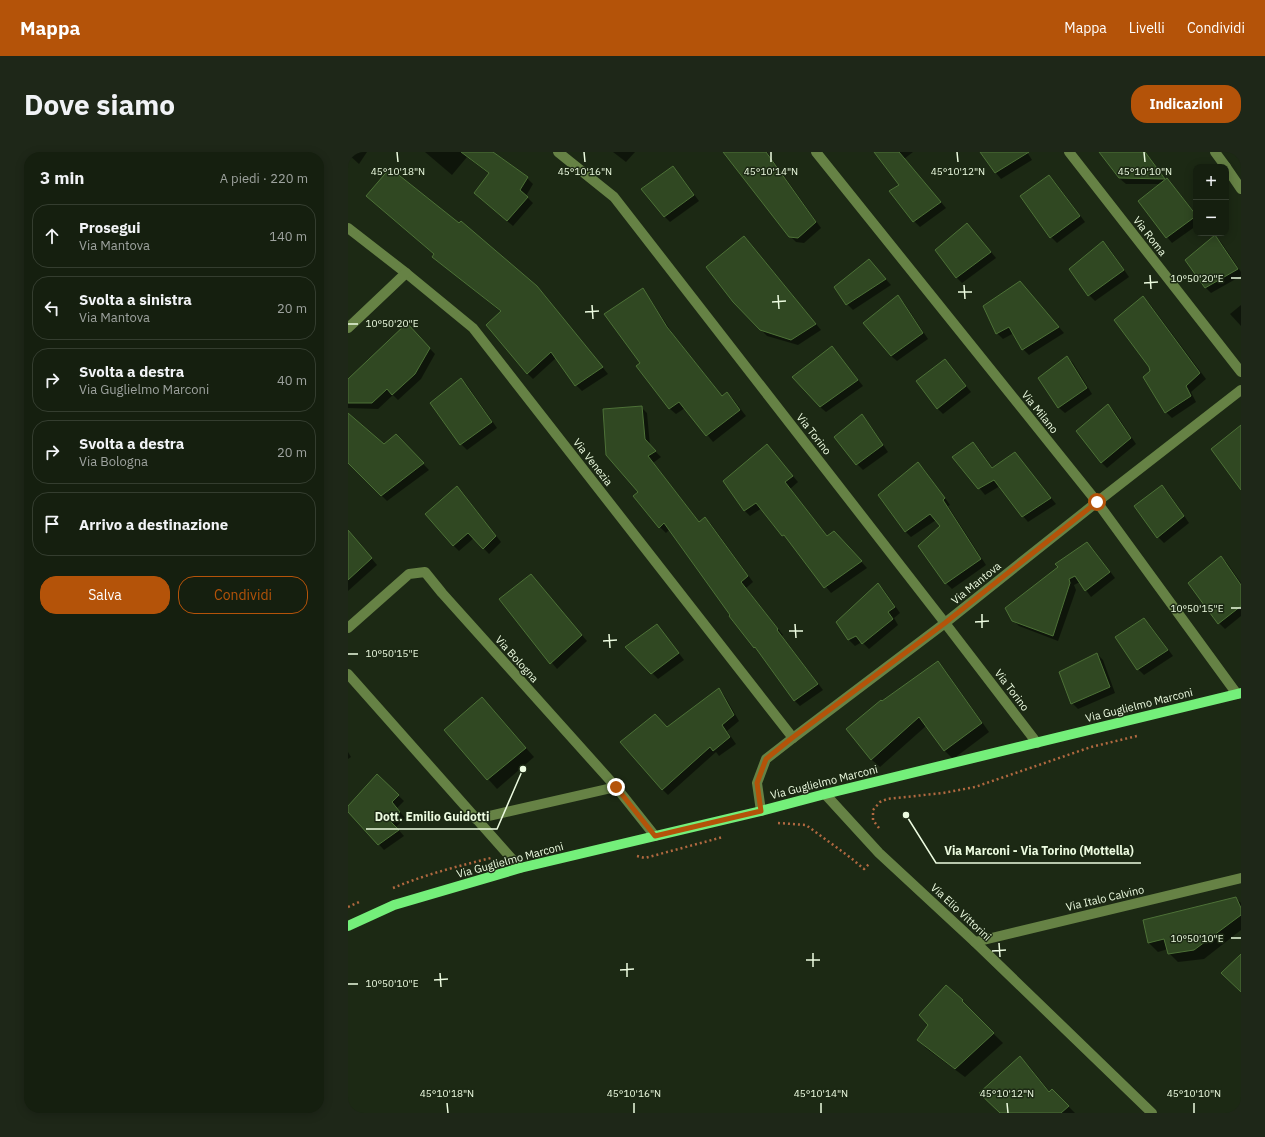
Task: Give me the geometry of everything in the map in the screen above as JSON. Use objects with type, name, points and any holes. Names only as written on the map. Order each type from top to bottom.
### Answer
[{"type":"main road","name":"Via Guglielmo Marconi","points":[[348,926],[394,905],[520,868],[761,811],[1239,693]]},
{"type":"street","name":"Via Torino","points":[[558,152],[614,197],[1037,743]]},
{"type":"street","name":"Via Milano","points":[[816,152],[1097,502],[1239,693]]},
{"type":"street","name":"Via Roma","points":[[1069,152],[1241,372]]},
{"type":"street","points":[[1216,152],[1224,164]]},
{"type":"street","points":[[1229,171],[1241,189]]},
{"type":"street","name":"Via Venezia","points":[[348,228],[473,328],[792,738]]},
{"type":"street","points":[[348,328],[406,273]]},
{"type":"street","name":"Via Mantova","points":[[761,811],[757,783],[766,759],[945,623],[1241,390]]},
{"type":"street","name":"Via Bologna","points":[[348,628],[409,574],[425,572],[442,593],[616,787],[655,836]]},
{"type":"street","points":[[348,674],[520,868]]},
{"type":"street","points":[[476,819],[616,787]]},
{"type":"street","name":"Via Elio Vittorini","points":[[825,794],[879,853],[975,942],[1152,1113]]},
{"type":"street","name":"Via Italo Calvino","points":[[975,942],[1241,878]]},
{"type":"building","points":[[461,152],[493,152],[528,177],[520,190],[528,197],[507,221],[474,193],[489,173]]},
{"type":"building","points":[[723,152],[766,152],[816,222],[798,238],[789,237]]},
{"type":"building","points":[[874,152],[899,152],[941,202],[913,222],[889,191],[899,185]]},
{"type":"building","points":[[980,152],[1029,152],[995,173]]},
{"type":"building","points":[[1099,152],[1145,152],[1165,179],[1119,178]]},
{"type":"building","points":[[673,166],[694,195],[664,217],[641,189]]},
{"type":"building","points":[[390,168],[459,223],[461,221],[537,286],[603,367],[575,386],[551,352],[527,374],[486,325],[501,311],[432,257],[434,254],[366,196]]},
{"type":"building","points":[[1049,175],[1080,216],[1050,238],[1020,196]]},
{"type":"building","points":[[1167,178],[1193,211],[1193,218],[1166,238],[1138,201]]},
{"type":"building","points":[[967,223],[991,252],[956,278],[935,250]]},
{"type":"building","points":[[744,236],[816,324],[791,340],[760,330],[733,302],[706,267]]},
{"type":"building","points":[[1216,236],[1238,269],[1205,288],[1185,260]]},
{"type":"building","points":[[1103,241],[1124,270],[1088,296],[1069,269]]},
{"type":"building","points":[[869,259],[886,279],[846,305],[834,287]]},
{"type":"building","points":[[1020,281],[1059,327],[1022,350],[1009,327],[996,334],[983,306]]},
{"type":"building","points":[[643,288],[667,327],[722,396],[727,392],[740,410],[706,436],[679,402],[669,409],[636,366],[640,363],[604,314]]},
{"type":"building","points":[[898,295],[923,333],[891,356],[863,323]]},
{"type":"building","points":[[1143,296],[1200,373],[1186,386],[1191,396],[1165,413],[1143,377],[1150,371],[1149,367],[1114,320]]},
{"type":"building","points":[[407,323],[430,348],[415,374],[392,395],[387,389],[372,403],[348,403],[348,379]]},
{"type":"building","points":[[832,346],[858,380],[820,407],[792,377]]},
{"type":"building","points":[[1067,356],[1087,388],[1058,408],[1038,378]]},
{"type":"building","points":[[945,359],[966,386],[937,409],[916,381]]},
{"type":"building","points":[[461,378],[492,422],[460,445],[430,403]]},
{"type":"building","points":[[1108,404],[1131,438],[1101,463],[1076,431]]},
{"type":"building","points":[[642,406],[645,439],[656,451],[648,456],[699,522],[705,517],[748,576],[741,582],[778,629],[777,630],[818,684],[794,701],[755,647],[754,648],[729,616],[730,615],[664,523],[659,528],[633,496],[638,492],[606,455],[603,409]]},
{"type":"building","points":[[348,413],[384,444],[396,434],[424,463],[381,496],[348,463]]},
{"type":"building","points":[[862,414],[883,445],[856,465],[834,437]]},
{"type":"building","points":[[1241,425],[1241,490],[1211,449]]},
{"type":"building","points":[[973,442],[992,468],[1015,452],[1051,498],[1022,517],[994,480],[978,489],[952,457]]},
{"type":"building","points":[[767,444],[793,476],[785,482],[827,536],[834,531],[862,561],[824,588],[784,535],[782,536],[756,503],[744,511],[723,481]]},
{"type":"building","points":[[918,462],[945,498],[943,500],[981,559],[945,584],[918,546],[940,526],[930,514],[905,532],[878,495]]},
{"type":"building","points":[[1162,485],[1184,516],[1157,538],[1134,506]]},
{"type":"building","points":[[457,486],[496,536],[483,549],[468,533],[453,546],[425,514]]},
{"type":"building","points":[[348,530],[372,558],[348,580]]},
{"type":"building","points":[[1087,542],[1110,572],[1085,591],[1075,576],[1069,579],[1070,583],[1053,636],[1012,621],[1005,608],[1058,567],[1055,564]]},
{"type":"building","points":[[1221,556],[1241,585],[1241,606],[1218,624],[1188,583]]},
{"type":"building","points":[[531,574],[582,635],[550,664],[499,599]]},
{"type":"building","points":[[878,583],[895,607],[888,612],[893,619],[862,644],[856,636],[848,640],[836,622]]},
{"type":"building","points":[[1144,618],[1168,650],[1137,670],[1115,637]]},
{"type":"building","points":[[657,624],[679,653],[651,674],[625,647]]},
{"type":"building","points":[[1097,653],[1110,687],[1071,704],[1059,672]]},
{"type":"building","points":[[938,661],[982,723],[944,751],[919,717],[871,760],[846,729],[881,700],[882,701]]},
{"type":"building","points":[[719,688],[734,715],[722,725],[730,737],[713,751],[710,747],[662,790],[620,742],[655,714],[667,727]]},
{"type":"building","points":[[482,697],[526,748],[487,780],[444,730]]},
{"type":"building","points":[[377,774],[399,795],[392,802],[400,812],[390,821],[399,830],[378,845],[348,812],[348,806]]},
{"type":"building","points":[[1236,897],[1241,908],[1241,915],[1194,950],[1168,954],[1164,939],[1148,943],[1143,920]]},
{"type":"building","points":[[1241,954],[1241,992],[1221,973]]},
{"type":"building","points":[[946,985],[963,1000],[962,1001],[994,1033],[955,1069],[917,1040],[928,1025],[919,1015]]},
{"type":"building","points":[[1020,1056],[1049,1092],[1052,1089],[1069,1106],[1061,1113],[1000,1113],[979,1093]]},
{"type":"place","name":"Dott. Emilio Guidotti","points":[[523,769]]},
{"type":"place","name":"Via Marconi - Via Torino (Mottella)","points":[[906,815]]},
{"type":"route","points":[[616,787],[655,836],[761,811],[757,783],[766,759],[945,623],[1097,502]]}]
